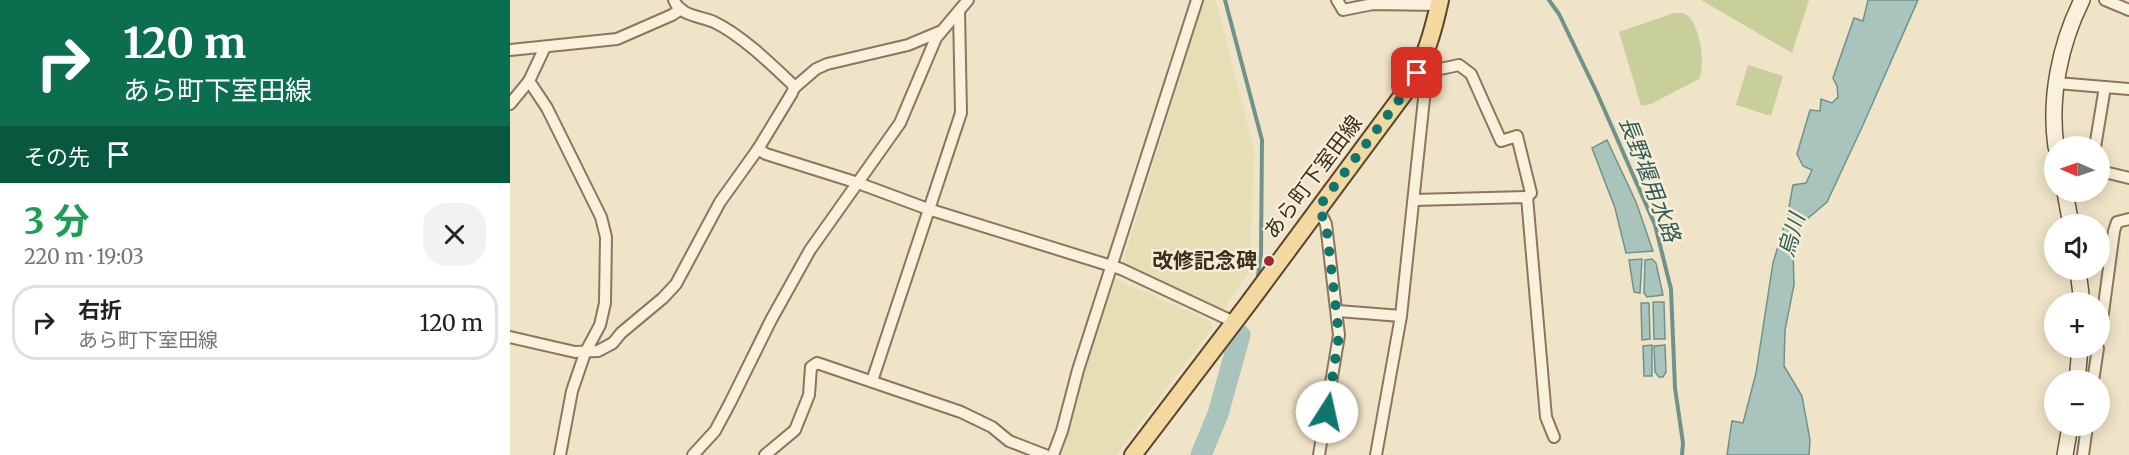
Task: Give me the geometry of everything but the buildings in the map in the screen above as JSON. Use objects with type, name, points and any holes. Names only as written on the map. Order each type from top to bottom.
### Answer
[{"type":"main road","name":"あら町下室田線","points":[[1132,455],[1425,65],[1440,2]]},
{"type":"street","points":[[693,455],[715,430],[805,258],[900,123],[936,38],[968,0]]},
{"type":"street","points":[[1053,455],[1062,431],[1068,401],[1197,0]]},
{"type":"street","points":[[1337,0],[1343,10],[1373,4],[1440,2]]},
{"type":"street","points":[[2056,136],[2057,83],[2064,47],[2082,0]]},
{"type":"street","points":[[2105,0],[2129,10]]},
{"type":"street","points":[[510,50],[617,39],[672,15],[677,5],[685,13],[713,22],[734,34],[782,74],[794,88]]},
{"type":"street","points":[[872,381],[961,113],[958,11]]},
{"type":"street","points":[[510,337],[585,353],[598,351],[613,343],[621,333],[663,298],[676,284],[720,202],[758,149],[794,88],[816,69],[827,64],[908,45],[942,30]]},
{"type":"street","points":[[510,104],[529,81],[545,47]]},
{"type":"street","points":[[1376,455],[1401,316],[1426,80],[1425,65],[1459,65],[1471,74],[1501,141],[1517,136],[1531,192],[1527,197],[1546,417],[1554,437]]},
{"type":"street","points":[[529,81],[547,108],[604,227],[605,303],[600,325],[585,353],[572,391],[560,455]]},
{"type":"street","points":[[2057,83],[2129,89]]},
{"type":"street","points":[[2097,136],[2105,87]]},
{"type":"street","points":[[758,149],[766,154],[858,183],[928,209],[1111,266],[1175,293],[1234,322]]},
{"type":"street","points":[[2110,173],[2129,178]]},
{"type":"street","points":[[1414,200],[1527,197]]},
{"type":"street","points":[[1318,208],[1326,224],[1338,311],[1338,349],[1319,455]]},
{"type":"street","points":[[2106,292],[2114,231],[2117,222],[2129,219]]},
{"type":"street","points":[[1338,311],[1401,316]]},
{"type":"street","points":[[765,455],[795,430],[809,395],[811,367],[817,363],[961,412],[992,427],[1009,441],[1045,455]]},
{"type":"street","points":[[2065,455],[2068,436]]},
{"type":"street","points":[[2083,455],[2086,436]]},
{"type":"shaded area","points":[[1204,0],[1216,0],[1254,151],[1248,273],[1222,311],[1123,262]]},
{"type":"shaded area","points":[[1115,279],[1210,321],[1213,327],[1116,455],[1061,455],[1079,390]]},
{"type":"green space","points":[[1701,0],[1809,0],[1792,53]]},
{"type":"green space","points":[[1674,13],[1686,15],[1696,28],[1702,56],[1699,79],[1651,104],[1641,106],[1619,32]]},
{"type":"green space","points":[[1748,65],[1783,76],[1771,116],[1736,105]]},
{"type":"water","name":"烏川","points":[[1868,0],[1918,0],[1827,202],[1800,225],[1793,251],[1794,285],[1785,330],[1784,366],[1802,396],[1810,440],[1809,455],[1727,455],[1732,421],[1743,423],[1756,373],[1773,263],[1788,213],[1793,185],[1806,183],[1812,170],[1803,166],[1797,154],[1810,110],[1820,111],[1821,99],[1832,103],[1838,97],[1837,86],[1833,78],[1854,18],[1863,21]]},
{"type":"water","points":[[1607,140],[1636,202],[1653,251],[1626,253],[1615,208],[1592,148]]},
{"type":"water","points":[[1642,259],[1640,293],[1634,292],[1629,260]]},
{"type":"water","points":[[1652,259],[1656,263],[1663,295],[1647,297],[1644,293],[1645,260]]},
{"type":"water","points":[[1653,302],[1664,302],[1665,339],[1654,339]]},
{"type":"water","points":[[1641,303],[1649,303],[1650,339],[1642,340]]},
{"type":"water","points":[[1652,345],[1652,376],[1644,376],[1643,346]]},
{"type":"water","points":[[1665,345],[1666,372],[1663,377],[1659,377],[1655,372],[1654,346]]},
{"type":"waterway","points":[[1225,0],[1262,140],[1261,255],[1258,276]]},
{"type":"waterway","name":"長野堰用水路","points":[[1549,0],[1559,14],[1597,93],[1655,225],[1671,289],[1675,388],[1683,443],[1682,455]]},
{"type":"waterway","points":[[1201,455],[1218,414],[1240,335]]},
{"type":"place","name":"改修記念碑","points":[[1269,261]]},
{"type":"route","points":[[1327,412],[1338,349],[1338,311],[1326,224],[1318,208],[1417,73]]}]
